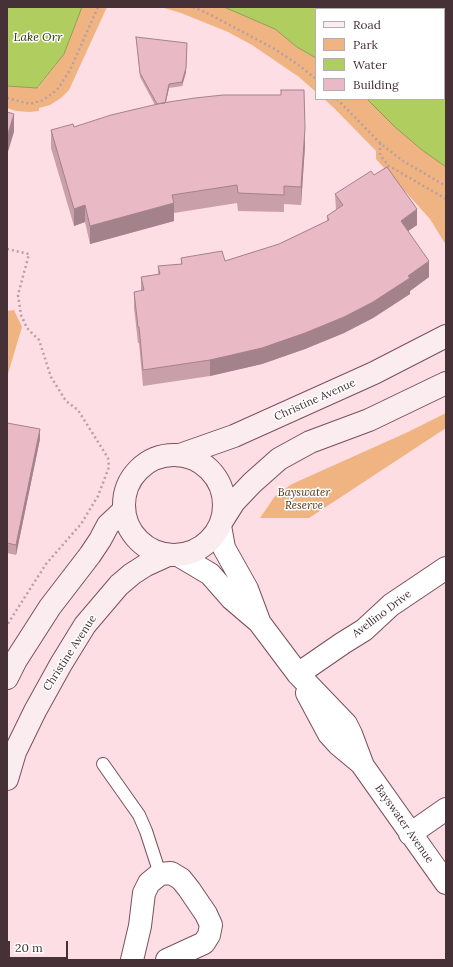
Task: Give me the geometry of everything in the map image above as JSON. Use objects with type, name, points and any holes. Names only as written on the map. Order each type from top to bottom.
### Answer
[{"type":"main road","name":"Christine Avenue","points":[[180,456],[234,436],[374,373],[446,336]]},
{"type":"main road","name":"Christine Avenue","points":[[7,780],[15,752],[35,711],[61,664],[85,626],[119,585],[146,565],[174,555],[192,552],[203,546],[213,537],[234,502],[252,483],[279,459],[310,442],[369,420],[446,383]]},
{"type":"main road","name":"Christine Avenue","points":[[174,555],[152,551],[138,541],[128,526],[124,510],[124,497],[134,474],[143,466],[164,456],[180,456],[194,459],[206,467],[216,478],[222,491],[224,506],[221,523]]},
{"type":"main road","points":[[7,678],[16,660],[50,607],[90,555],[108,525],[124,510]]},
{"type":"street","name":"Bayswater Avenue","points":[[221,523],[224,548],[247,588],[260,622]]},
{"type":"street","name":"Bayswater Avenue","points":[[174,555],[210,574],[232,599],[260,622],[298,674],[329,734],[363,766],[446,883]]},
{"type":"street","name":"Avellino Drive","points":[[298,674],[364,630],[391,605],[446,568]]},
{"type":"street","points":[[410,834],[446,809]]},
{"type":"street","points":[[132,960],[140,926],[144,893],[149,883],[160,874],[171,873],[181,879],[189,889],[206,914],[210,925],[209,935],[204,943],[167,960]]},
{"type":"lane","points":[[103,764],[139,815],[148,836],[160,874]]},
{"type":"path","points":[[7,98],[30,104],[43,100],[57,90],[70,70],[98,7]]},
{"type":"path","points":[[193,7],[273,48],[315,78]]},
{"type":"path","points":[[338,100],[380,143],[403,161],[446,186]]},
{"type":"path","points":[[380,143],[380,155],[389,166],[446,199]]},
{"type":"path","points":[[7,249],[29,254],[18,295],[21,315],[27,328],[40,340],[51,377],[66,401],[78,410],[108,458],[109,467],[98,496],[81,524],[46,564],[7,626]]},
{"type":"green space","points":[[82,7],[107,7],[69,90],[61,98],[50,105],[39,108],[39,111],[16,111],[7,108],[7,86],[38,88],[64,54]]},
{"type":"green space","points":[[161,7],[224,7],[275,29],[297,47],[315,57],[315,91],[299,77],[252,45],[228,32],[181,13]]},
{"type":"green space","points":[[325,100],[368,100],[395,127],[422,150],[446,167],[446,245],[430,219],[376,159],[376,151]]},
{"type":"green space","points":[[14,310],[22,327],[7,377],[7,311]]},
{"type":"green space","name":"Bayswater Reserve","points":[[446,413],[446,428],[309,518],[260,518],[275,496],[292,484],[408,432]]},
{"type":"water","name":"Lake Orr","points":[[7,7],[82,7],[64,54],[37,88],[7,86]]},
{"type":"water","points":[[224,7],[446,7],[446,167],[422,150],[395,127],[368,100],[445,100],[445,8],[315,8],[315,57],[297,47],[275,29]]},
{"type":"building","points":[[136,37],[187,43],[186,68],[182,82],[169,84],[165,103],[157,104],[140,73]]},
{"type":"building","points":[[281,90],[304,90],[305,128],[301,187],[284,186],[284,195],[238,193],[237,185],[172,195],[174,203],[90,226],[85,205],[74,209],[51,130],[73,124],[74,127],[111,115],[162,103],[223,95],[281,95]]},
{"type":"building","points":[[7,112],[14,114],[7,137]]},
{"type":"building","points":[[387,167],[417,209],[401,221],[429,261],[408,276],[410,278],[373,302],[344,317],[262,348],[210,360],[143,370],[134,292],[144,290],[141,277],[160,274],[158,266],[182,264],[181,258],[222,251],[225,261],[279,244],[329,220],[327,216],[343,205],[335,194],[371,171],[374,175]]},
{"type":"building","points":[[7,423],[40,429],[16,545],[7,543]]}]
